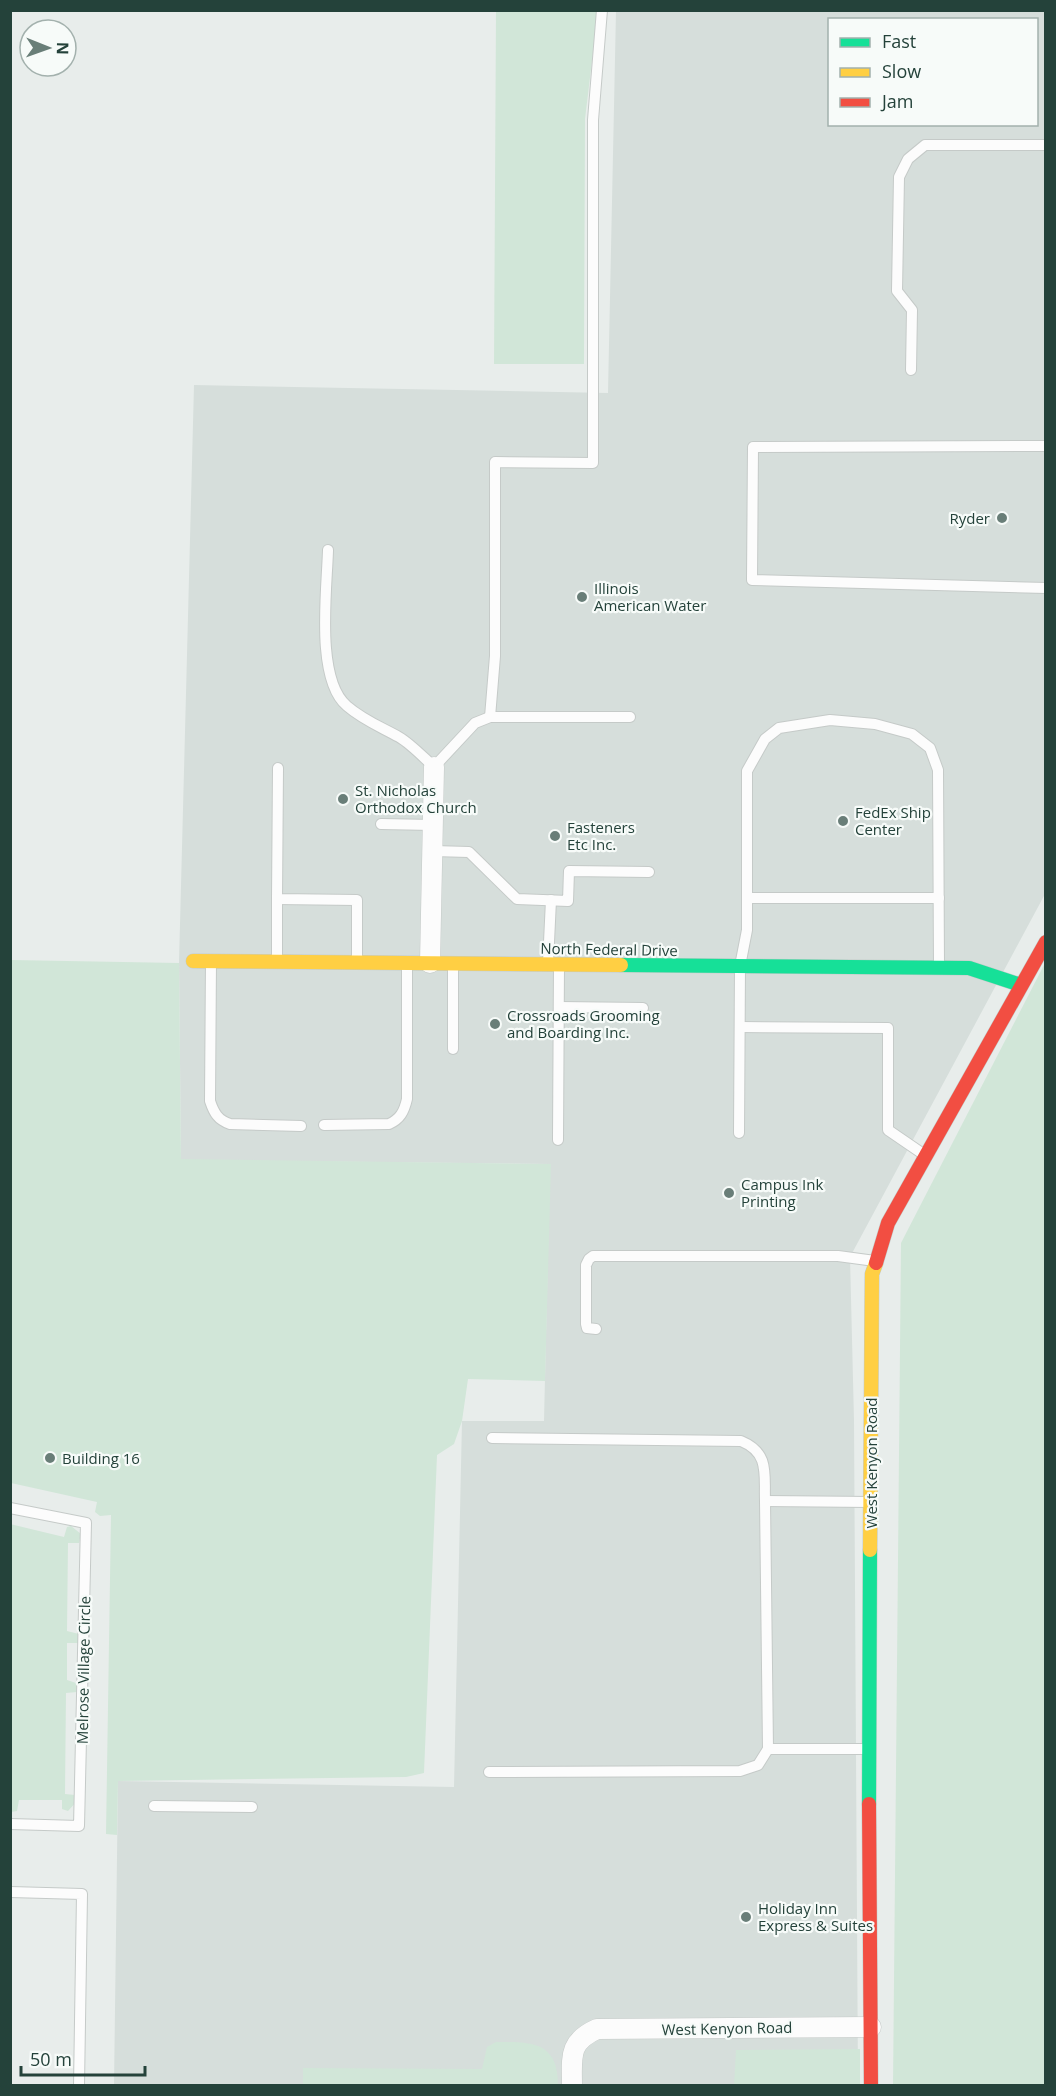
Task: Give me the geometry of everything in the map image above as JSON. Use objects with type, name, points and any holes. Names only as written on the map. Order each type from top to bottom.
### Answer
[{"type":"street","points":[[430,963],[434,767]]},
{"type":"street","name":"West Kenyon Road","points":[[871,2085],[871,1502],[872,1307],[875,1261],[888,1223],[1046,942]]},
{"type":"street","name":"North Federal Drive","points":[[194,961],[939,968],[987,972],[1021,986]]},
{"type":"street","name":"West Kenyon Road","points":[[572,2085],[572,2056],[576,2044],[585,2035],[597,2030],[871,2027]]},
{"type":"lane","points":[[490,717],[495,656],[495,462],[593,463],[593,120],[602,10]]},
{"type":"lane","points":[[911,370],[912,310],[897,291],[898,177],[908,159],[925,145],[1046,146]]},
{"type":"lane","points":[[1046,446],[753,447],[752,580],[1046,588]]},
{"type":"lane","points":[[328,550],[327,641],[330,677],[344,704],[367,722],[401,738],[434,767],[476,723],[490,717],[630,717]]},
{"type":"lane","points":[[739,1133],[740,966],[747,930],[747,771],[765,739],[779,728],[830,720],[875,724],[912,734],[930,748],[938,770],[939,968]]},
{"type":"lane","points":[[277,962],[278,768]]},
{"type":"lane","points":[[381,824],[434,825]]},
{"type":"lane","points":[[433,851],[469,852],[517,899],[568,901],[569,871],[649,872]]},
{"type":"lane","points":[[747,898],[939,898]]},
{"type":"lane","points":[[277,899],[357,900],[357,963]]},
{"type":"lane","points":[[550,900],[559,1007],[558,1140]]},
{"type":"lane","points":[[211,961],[210,1101],[213,1110],[220,1121],[230,1124],[301,1126]]},
{"type":"lane","points":[[324,1125],[388,1124],[398,1120],[404,1110],[407,1099],[407,963]]},
{"type":"lane","points":[[453,963],[453,1049]]},
{"type":"lane","points":[[559,1007],[642,1008]]},
{"type":"lane","points":[[740,1027],[888,1028],[888,1130],[926,1156]]},
{"type":"lane","points":[[596,1329],[587,1328],[586,1324],[586,1265],[589,1258],[593,1256],[838,1256],[875,1261]]},
{"type":"lane","points":[[489,1772],[740,1771],[758,1765],[768,1749],[764,1461],[755,1447],[741,1441],[492,1438]]},
{"type":"lane","points":[[765,1501],[871,1502]]},
{"type":"lane","name":"Melrose Village Circle","points":[[10,1508],[86,1523],[79,1826],[10,1824]]},
{"type":"lane","points":[[768,1749],[870,1749]]},
{"type":"lane","points":[[154,1806],[252,1807]]},
{"type":"lane","points":[[10,1892],[82,1894],[79,2085]]},
{"type":"shaded area","points":[[616,11],[1045,11],[1045,894],[850,1257],[854,1420],[858,2085],[114,2086],[118,1781],[454,1787],[462,1421],[544,1421],[550,1164],[181,1160],[179,963],[194,385],[608,393]]},
{"type":"green space","points":[[496,11],[598,11],[585,119],[584,364],[494,364]]},
{"type":"green space","points":[[11,960],[179,963],[181,1159],[551,1164],[545,1381],[468,1379],[462,1421],[454,1444],[437,1455],[424,1773],[406,1777],[118,1781],[117,1835],[106,1834],[111,1515],[100,1516],[95,1512],[97,1502],[11,1483]]},
{"type":"green space","points":[[1045,963],[1045,2085],[893,2086],[901,1243]]},
{"type":"green space","points":[[10,1524],[64,1537],[67,1527],[71,1526],[81,1534],[79,1543],[68,1543],[67,1631],[79,1634],[78,1643],[67,1643],[67,1680],[79,1684],[77,1692],[66,1693],[65,1794],[75,1795],[77,1801],[68,1811],[62,1809],[62,1800],[19,1800],[17,1811],[11,1812]]},
{"type":"green space","points":[[496,2042],[531,2044],[548,2052],[557,2071],[558,2085],[303,2085],[303,2068],[482,2069],[487,2047]]},
{"type":"green space","points":[[860,2049],[860,2085],[734,2086],[736,2050]]},
{"type":"traffic: fast","points":[[621,965],[969,968],[1021,985]]},
{"type":"traffic: fast","points":[[869,1804],[870,1550]]},
{"type":"traffic: slow","points":[[193,961],[621,965]]},
{"type":"traffic: slow","points":[[870,1550],[872,1274],[876,1263]]},
{"type":"traffic: jam","points":[[876,1263],[888,1223],[1046,942]]},
{"type":"traffic: jam","points":[[869,1804],[871,2086]]},
{"type":"place","name":"Ryder","points":[[1002,518]]},
{"type":"place","name":"Illinois American Water","points":[[582,597]]},
{"type":"place","name":"St. Nicholas Orthodox Church","points":[[343,799]]},
{"type":"place","name":"FedEx Ship Center","points":[[843,821]]},
{"type":"place","name":"Fasteners Etc Inc.","points":[[555,836]]},
{"type":"place","name":"Crossroads Grooming and Boarding Inc.","points":[[495,1024]]},
{"type":"place","name":"Campus Ink Printing","points":[[729,1193]]},
{"type":"place","name":"Building 16","points":[[50,1458]]},
{"type":"place","name":"Holiday Inn Express & Suites","points":[[746,1917]]}]
